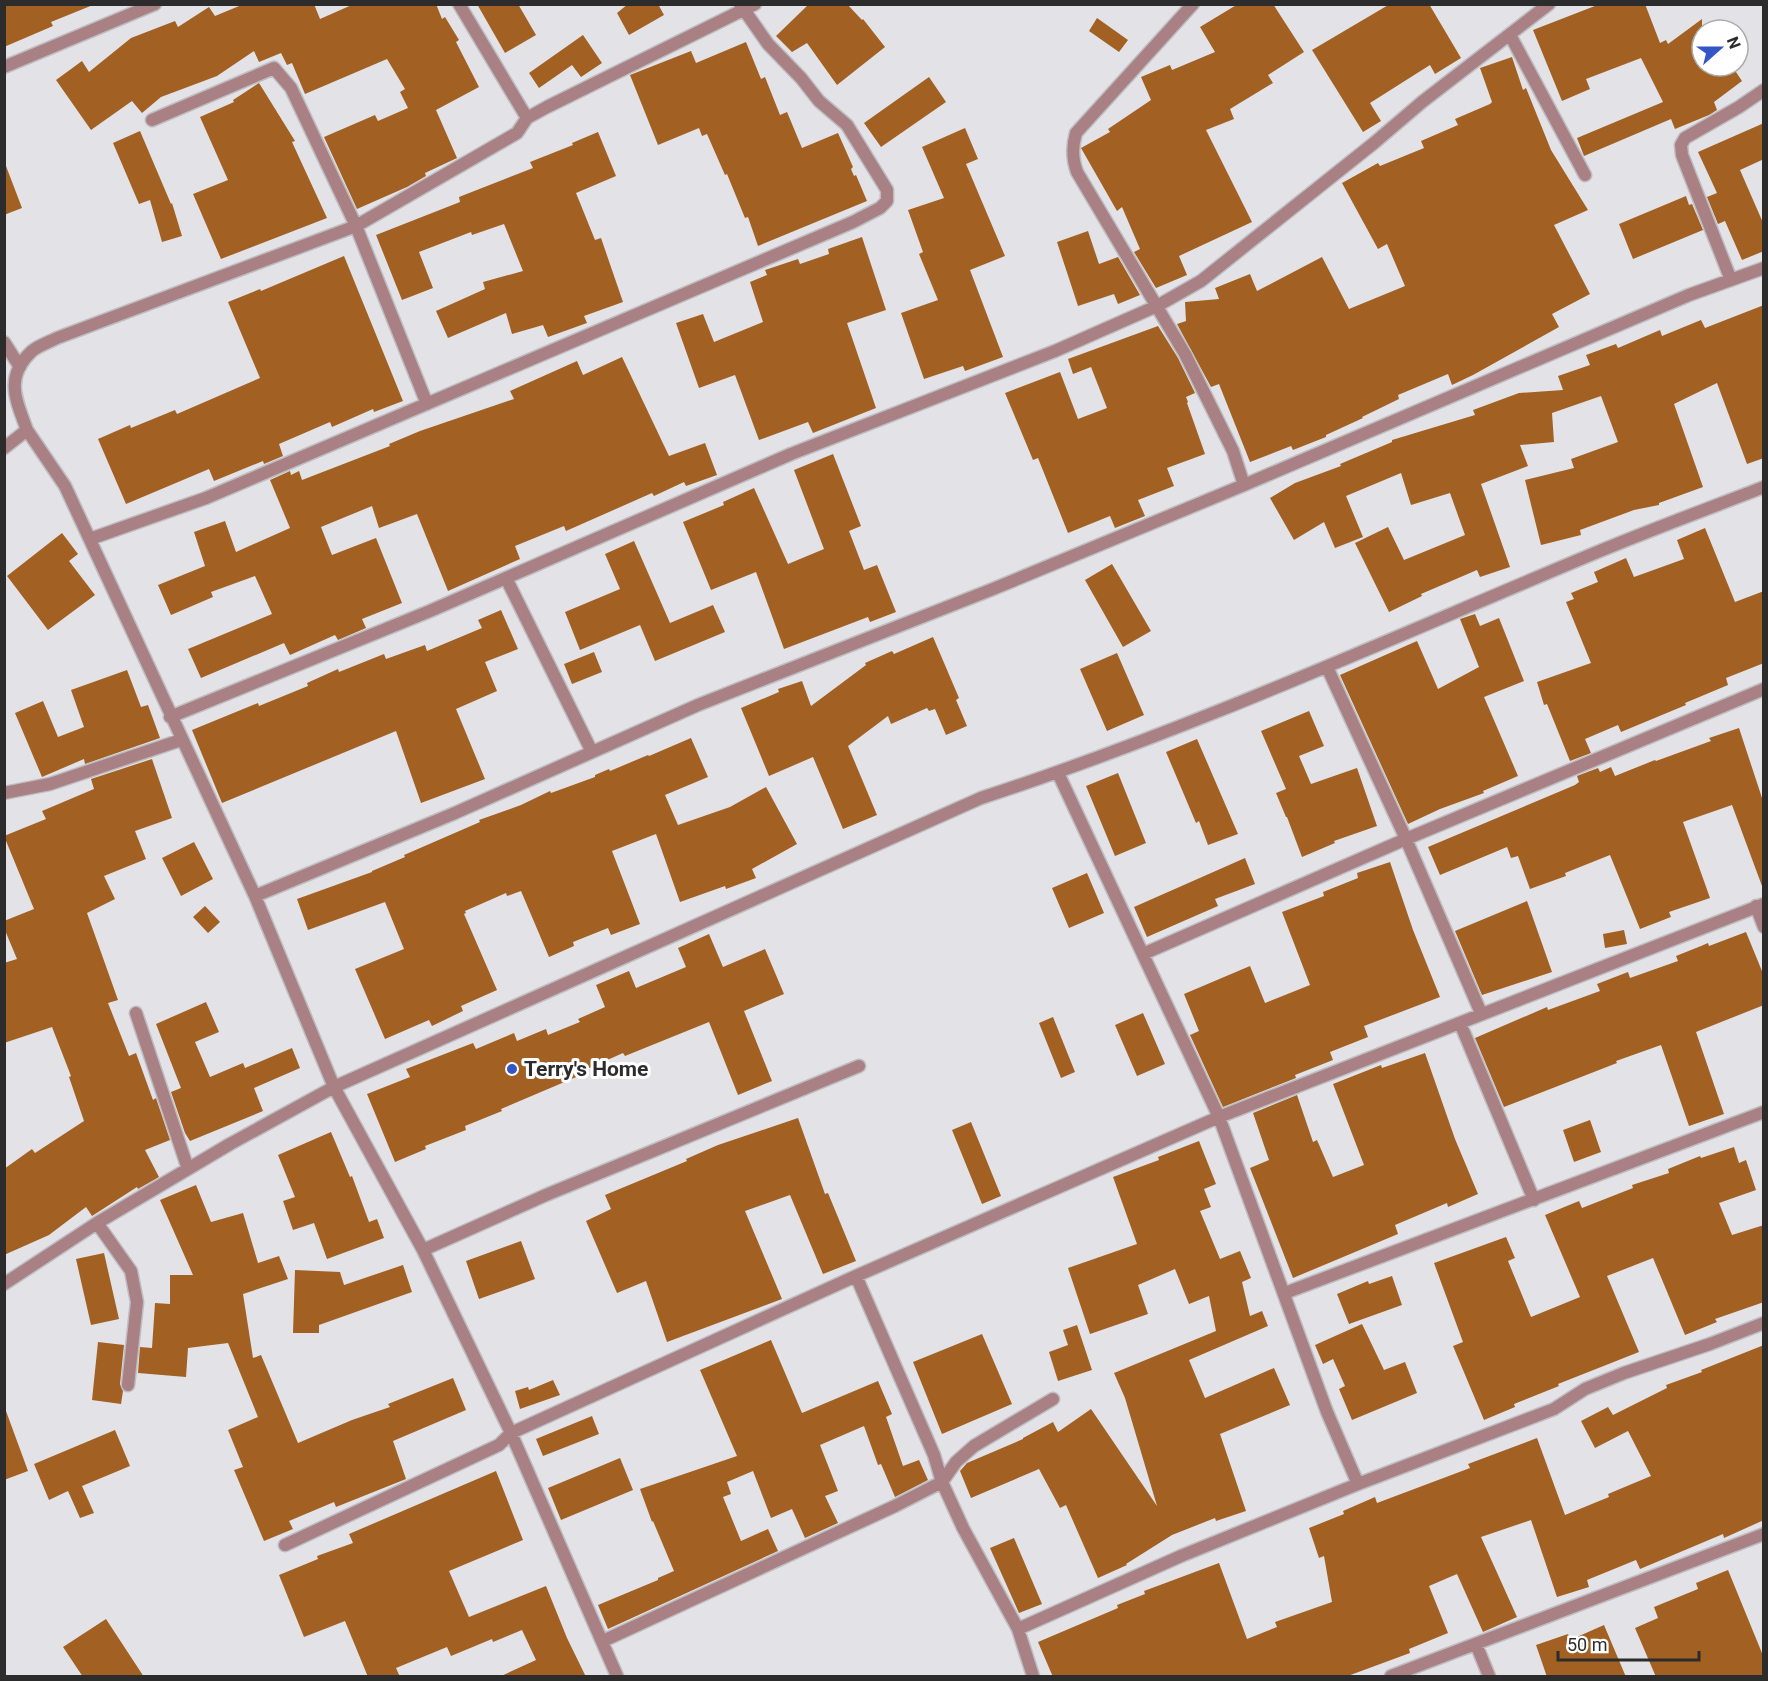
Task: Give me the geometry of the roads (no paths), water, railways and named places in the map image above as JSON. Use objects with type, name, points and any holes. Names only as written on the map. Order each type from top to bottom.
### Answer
[{"type":"street","points":[[4,67],[155,4]]},
{"type":"street","points":[[459,4],[527,118]]},
{"type":"street","points":[[617,1677],[511,1433],[423,1250],[334,1087],[255,897],[65,486],[27,430],[15,399],[15,375],[32,351],[57,338],[356,226],[517,133],[527,118],[547,106],[741,8],[755,4]]},
{"type":"street","points":[[1193,4],[1076,133],[1072,146],[1073,159],[1077,172],[1157,306],[1213,409],[1233,451],[1244,485]]},
{"type":"street","points":[[170,717],[430,611],[791,454],[1055,351],[1157,306],[1201,281],[1422,102],[1549,4]]},
{"type":"street","points":[[90,539],[206,498],[853,222],[880,208],[887,201],[887,189],[847,125],[819,101],[801,78],[768,44],[741,8]]},
{"type":"street","points":[[1510,34],[1584,175]]},
{"type":"street","points":[[152,120],[274,68],[291,88],[356,226],[427,404]]},
{"type":"street","points":[[1731,280],[1682,155],[1681,145],[1685,138],[1764,90]]},
{"type":"street","points":[[255,897],[445,817],[698,705],[993,589],[1244,485],[1689,295],[1764,268]]},
{"type":"street","points":[[4,342],[20,367]]},
{"type":"street","points":[[4,448],[27,430]]},
{"type":"street","points":[[5,1283],[97,1223],[334,1087],[981,798],[1058,773],[1327,667],[1597,552],[1764,487]]},
{"type":"street","points":[[506,578],[592,752]]},
{"type":"street","points":[[1327,667],[1406,839],[1481,1014]]},
{"type":"street","points":[[1143,954],[1406,839],[1764,689]]},
{"type":"street","points":[[4,793],[50,784],[181,740]]},
{"type":"street","points":[[1058,773],[1219,1117],[1323,1401],[1358,1484]]},
{"type":"street","points":[[285,1545],[499,1445],[511,1433],[856,1276],[1219,1117],[1760,905],[1764,927]]},
{"type":"street","points":[[136,1013],[188,1169]]},
{"type":"street","points":[[1460,1023],[1534,1200]]},
{"type":"street","points":[[423,1250],[546,1195],[859,1066]]},
{"type":"street","points":[[1285,1293],[1764,1112]]},
{"type":"street","points":[[97,1223],[131,1271],[137,1302],[128,1385]]},
{"type":"street","points":[[856,1276],[934,1455],[942,1482],[963,1528],[1018,1629],[1033,1677]]},
{"type":"street","points":[[1018,1629],[1181,1556],[1358,1484],[1554,1409],[1585,1389],[1624,1373],[1764,1323]]},
{"type":"street","points":[[603,1641],[942,1482],[957,1462],[974,1446],[1053,1399]]},
{"type":"street","points":[[1391,1677],[1764,1534]]},
{"type":"street","points":[[1476,1644],[1489,1677]]},
{"type":"place","name":"Terry's Home","points":[[512,1069]]}]
